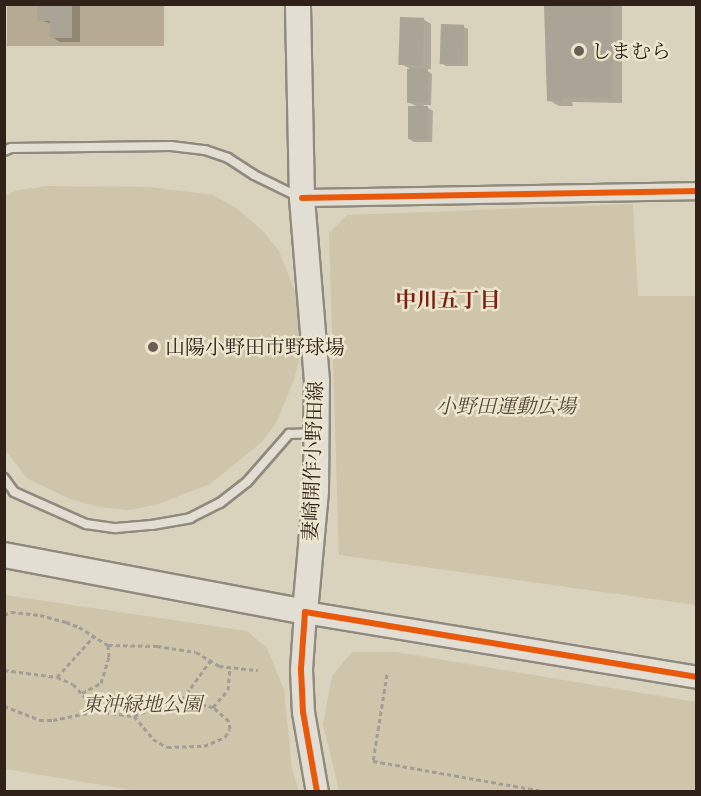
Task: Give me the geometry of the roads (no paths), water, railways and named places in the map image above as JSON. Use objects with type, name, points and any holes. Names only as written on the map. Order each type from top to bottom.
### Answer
[{"type":"main road","name":"妻崎開作小野田線","points":[[298,4],[302,198],[317,381],[316,490],[305,612]]},
{"type":"main road","points":[[4,555],[305,612]]},
{"type":"street","points":[[302,198],[696,191]]},
{"type":"street","points":[[317,792],[303,712],[301,669],[305,612],[696,677]]},
{"type":"lane","points":[[4,151],[11,148],[171,146],[205,150],[228,158],[254,175],[302,198]]},
{"type":"lane","points":[[4,478],[14,492],[86,524],[116,528],[152,525],[190,518],[220,503],[247,482],[289,434],[316,433]]},
{"type":"place","name":"しまむら","points":[[579,51]]},
{"type":"place","name":"山陽小野田市野球場","points":[[153,347]]},
{"type":"district","name":"中川五丁目","points":[[448,300]]},
{"type":"park label","name":"小野田運動広場","points":[[506,406]]},
{"type":"park label","name":"東沖緑地公園","points":[[142,704]]}]
